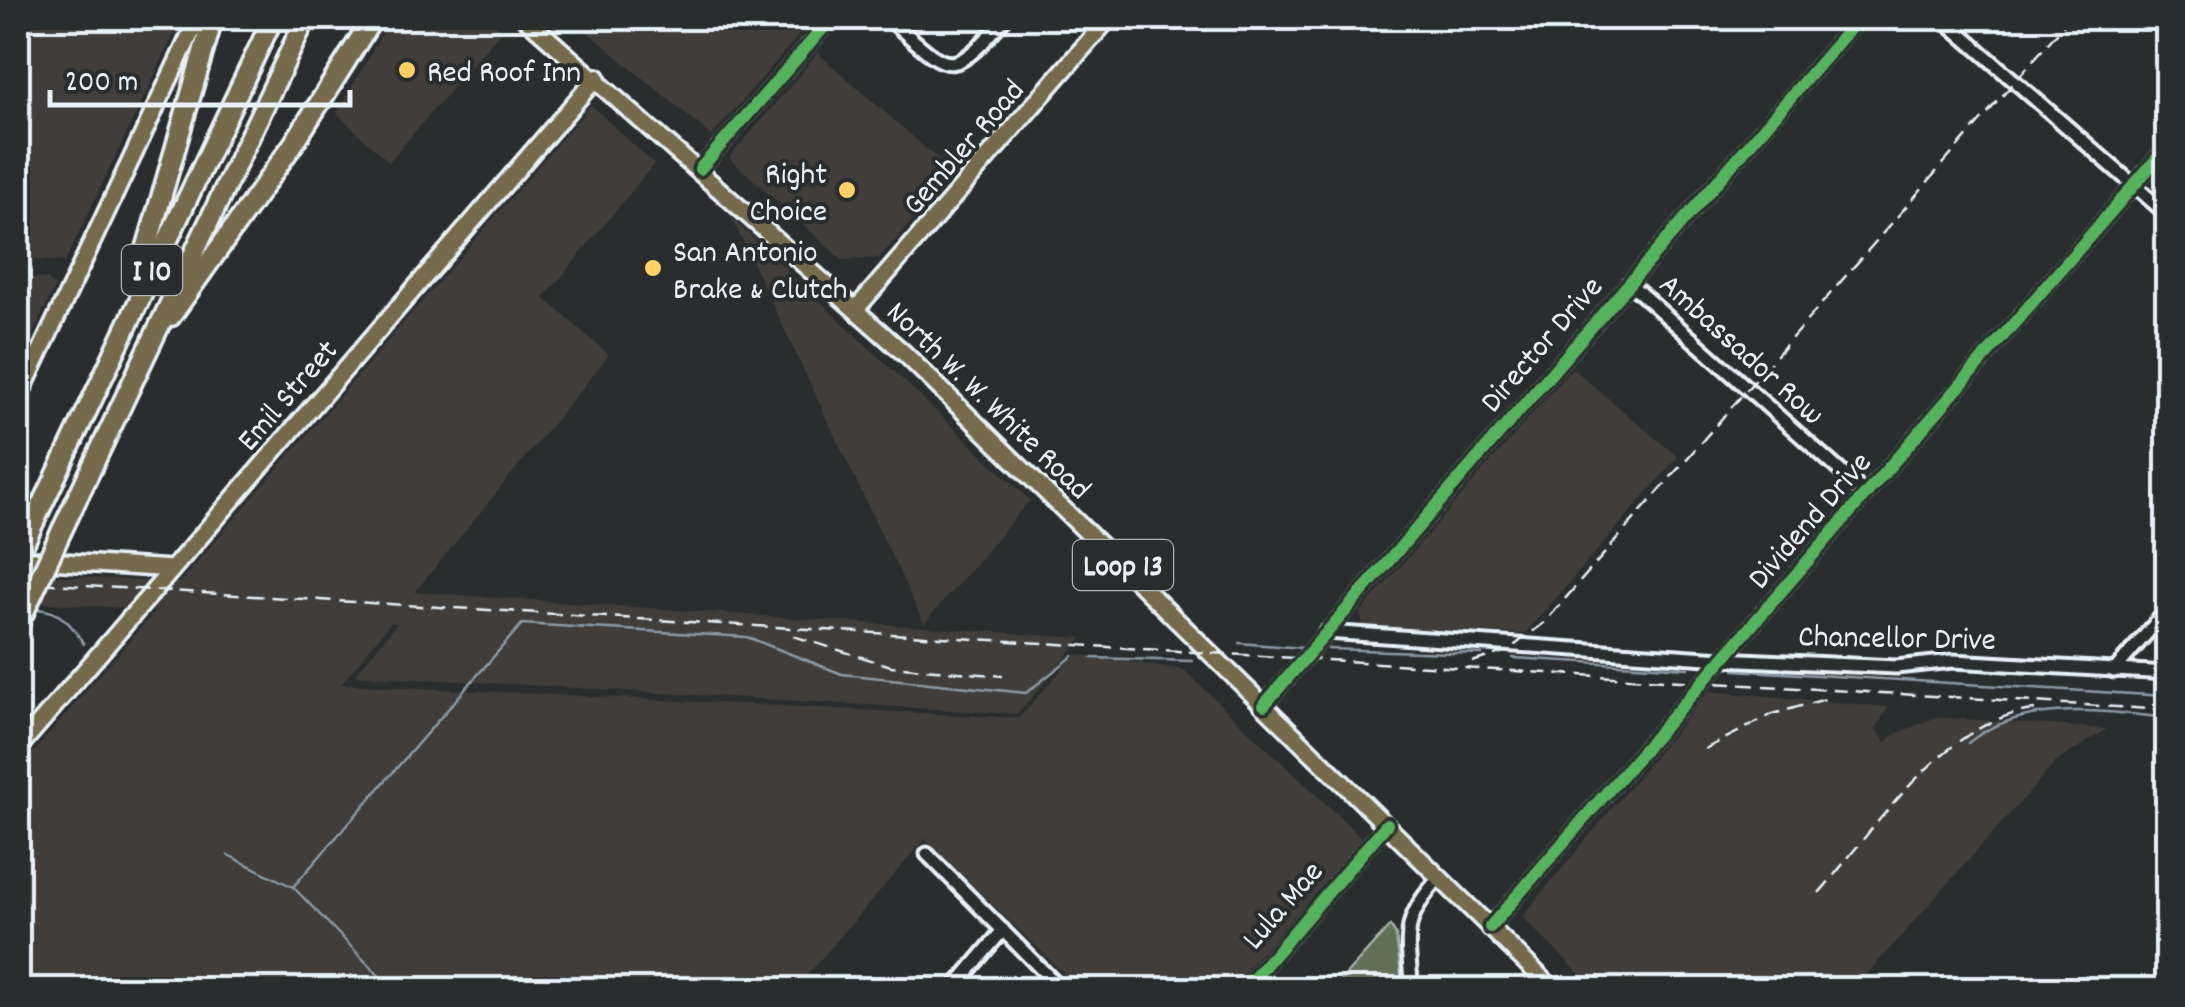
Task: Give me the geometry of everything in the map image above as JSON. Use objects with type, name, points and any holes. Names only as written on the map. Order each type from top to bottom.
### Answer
[{"type":"highway","points":[[121,335],[213,18]]},
{"type":"highway","name":"I 10","points":[[18,557],[273,18]]},
{"type":"highway","name":"I 10","points":[[18,625],[306,18]]},
{"type":"highway","points":[[144,353],[294,144],[373,18]]},
{"type":"main road","points":[[18,399],[198,18]]},
{"type":"main road","name":"North W. W. White Road","points":[[525,18],[540,24],[856,310],[1554,990]]},
{"type":"main road","name":"Gembler Road","points":[[856,310],[1109,18]]},
{"type":"main road","name":"Emil Street","points":[[18,748],[597,77]]},
{"type":"main road","points":[[18,557],[172,569]]},
{"type":"main road","points":[[134,566],[146,582],[145,600]]},
{"type":"street","points":[[700,169],[832,18]]},
{"type":"street","points":[[888,18],[942,64],[955,65],[972,56],[1005,18]]},
{"type":"street","name":"Director Drive","points":[[1264,705],[1859,18]]},
{"type":"street","points":[[1942,18],[2168,215]]},
{"type":"street","name":"Dividend Drive","points":[[1490,927],[2168,146]]},
{"type":"street","name":"Ambassador Row","points":[[1628,283],[1866,494]]},
{"type":"street","points":[[2114,671],[2168,609]]},
{"type":"street","name":"Chancellor Drive","points":[[1326,632],[1896,668],[1952,661],[2168,673]]},
{"type":"street","name":"Lula Mae","points":[[1244,990],[1387,824]]},
{"type":"street","points":[[928,854],[1062,990]]},
{"type":"street","points":[[1412,990],[1407,923],[1420,898],[1440,877]]},
{"type":"street","points":[[952,990],[1003,930]]},
{"type":"shaded area","points":[[18,18],[182,18],[65,262],[22,259],[22,277],[47,279],[55,287],[18,364]]},
{"type":"shaded area","points":[[391,18],[487,18],[502,30],[389,162],[337,114]]},
{"type":"shaded area","points":[[571,18],[778,18],[799,35],[712,136]]},
{"type":"shaded area","points":[[818,53],[955,174],[879,258],[842,260],[729,158]]},
{"type":"shaded area","points":[[591,105],[654,164],[544,298],[609,355],[415,592],[1082,638],[1018,714],[355,675],[397,623],[391,622],[341,684],[1019,718],[1075,654],[1184,670],[1362,838],[1230,989],[1080,989],[925,839],[795,989],[18,990],[18,780],[29,757],[156,610],[18,601],[18,573],[179,583]]},
{"type":"shaded area","points":[[731,217],[1030,500],[924,624]]},
{"type":"shaded area","points":[[1572,368],[1678,457],[1525,634],[1363,626],[1360,613]]},
{"type":"shaded area","points":[[1709,691],[1888,707],[1876,729],[1886,743],[1893,735],[1936,717],[2107,729],[2056,762],[1854,989],[1595,989],[1522,917]]},
{"type":"green space","points":[[1390,926],[1396,935],[1403,989],[1333,989]]},
{"type":"waterway","points":[[36,609],[65,620],[84,644]]},
{"type":"waterway","points":[[293,887],[522,624],[747,637],[842,674],[1026,693],[1073,656]]},
{"type":"waterway","points":[[1239,643],[1303,648]]},
{"type":"waterway","points":[[1328,649],[1482,654]]},
{"type":"waterway","points":[[1092,658],[1192,661]]},
{"type":"waterway","points":[[1513,658],[1688,668]]},
{"type":"waterway","points":[[1734,670],[2166,696]]},
{"type":"waterway","points":[[1968,743],[1989,729],[2038,714],[2091,711],[2168,718]]},
{"type":"waterway","points":[[228,855],[293,887],[393,990]]},
{"type":"railway","points":[[1472,662],[1507,651],[1544,623],[2070,18]]},
{"type":"railway","points":[[18,582],[2168,710]]},
{"type":"railway","points":[[793,636],[891,666],[1003,676]]},
{"type":"railway","points":[[1705,749],[1773,714],[1829,698]]},
{"type":"railway","points":[[1819,893],[1888,810],[1942,755],[2003,717],[2035,710]]},
{"type":"cycle path","points":[[700,169],[832,18]]},
{"type":"cycle path","points":[[1264,705],[1859,18]]},
{"type":"cycle path","points":[[1490,927],[2168,146]]},
{"type":"cycle path","points":[[1244,990],[1387,824]]},
{"type":"place","name":"Red Roof Inn","points":[[407,70]]},
{"type":"place","name":"Right Choice","points":[[847,190]]},
{"type":"place","name":"San Antonio Brake & Clutch","points":[[653,268]]}]
